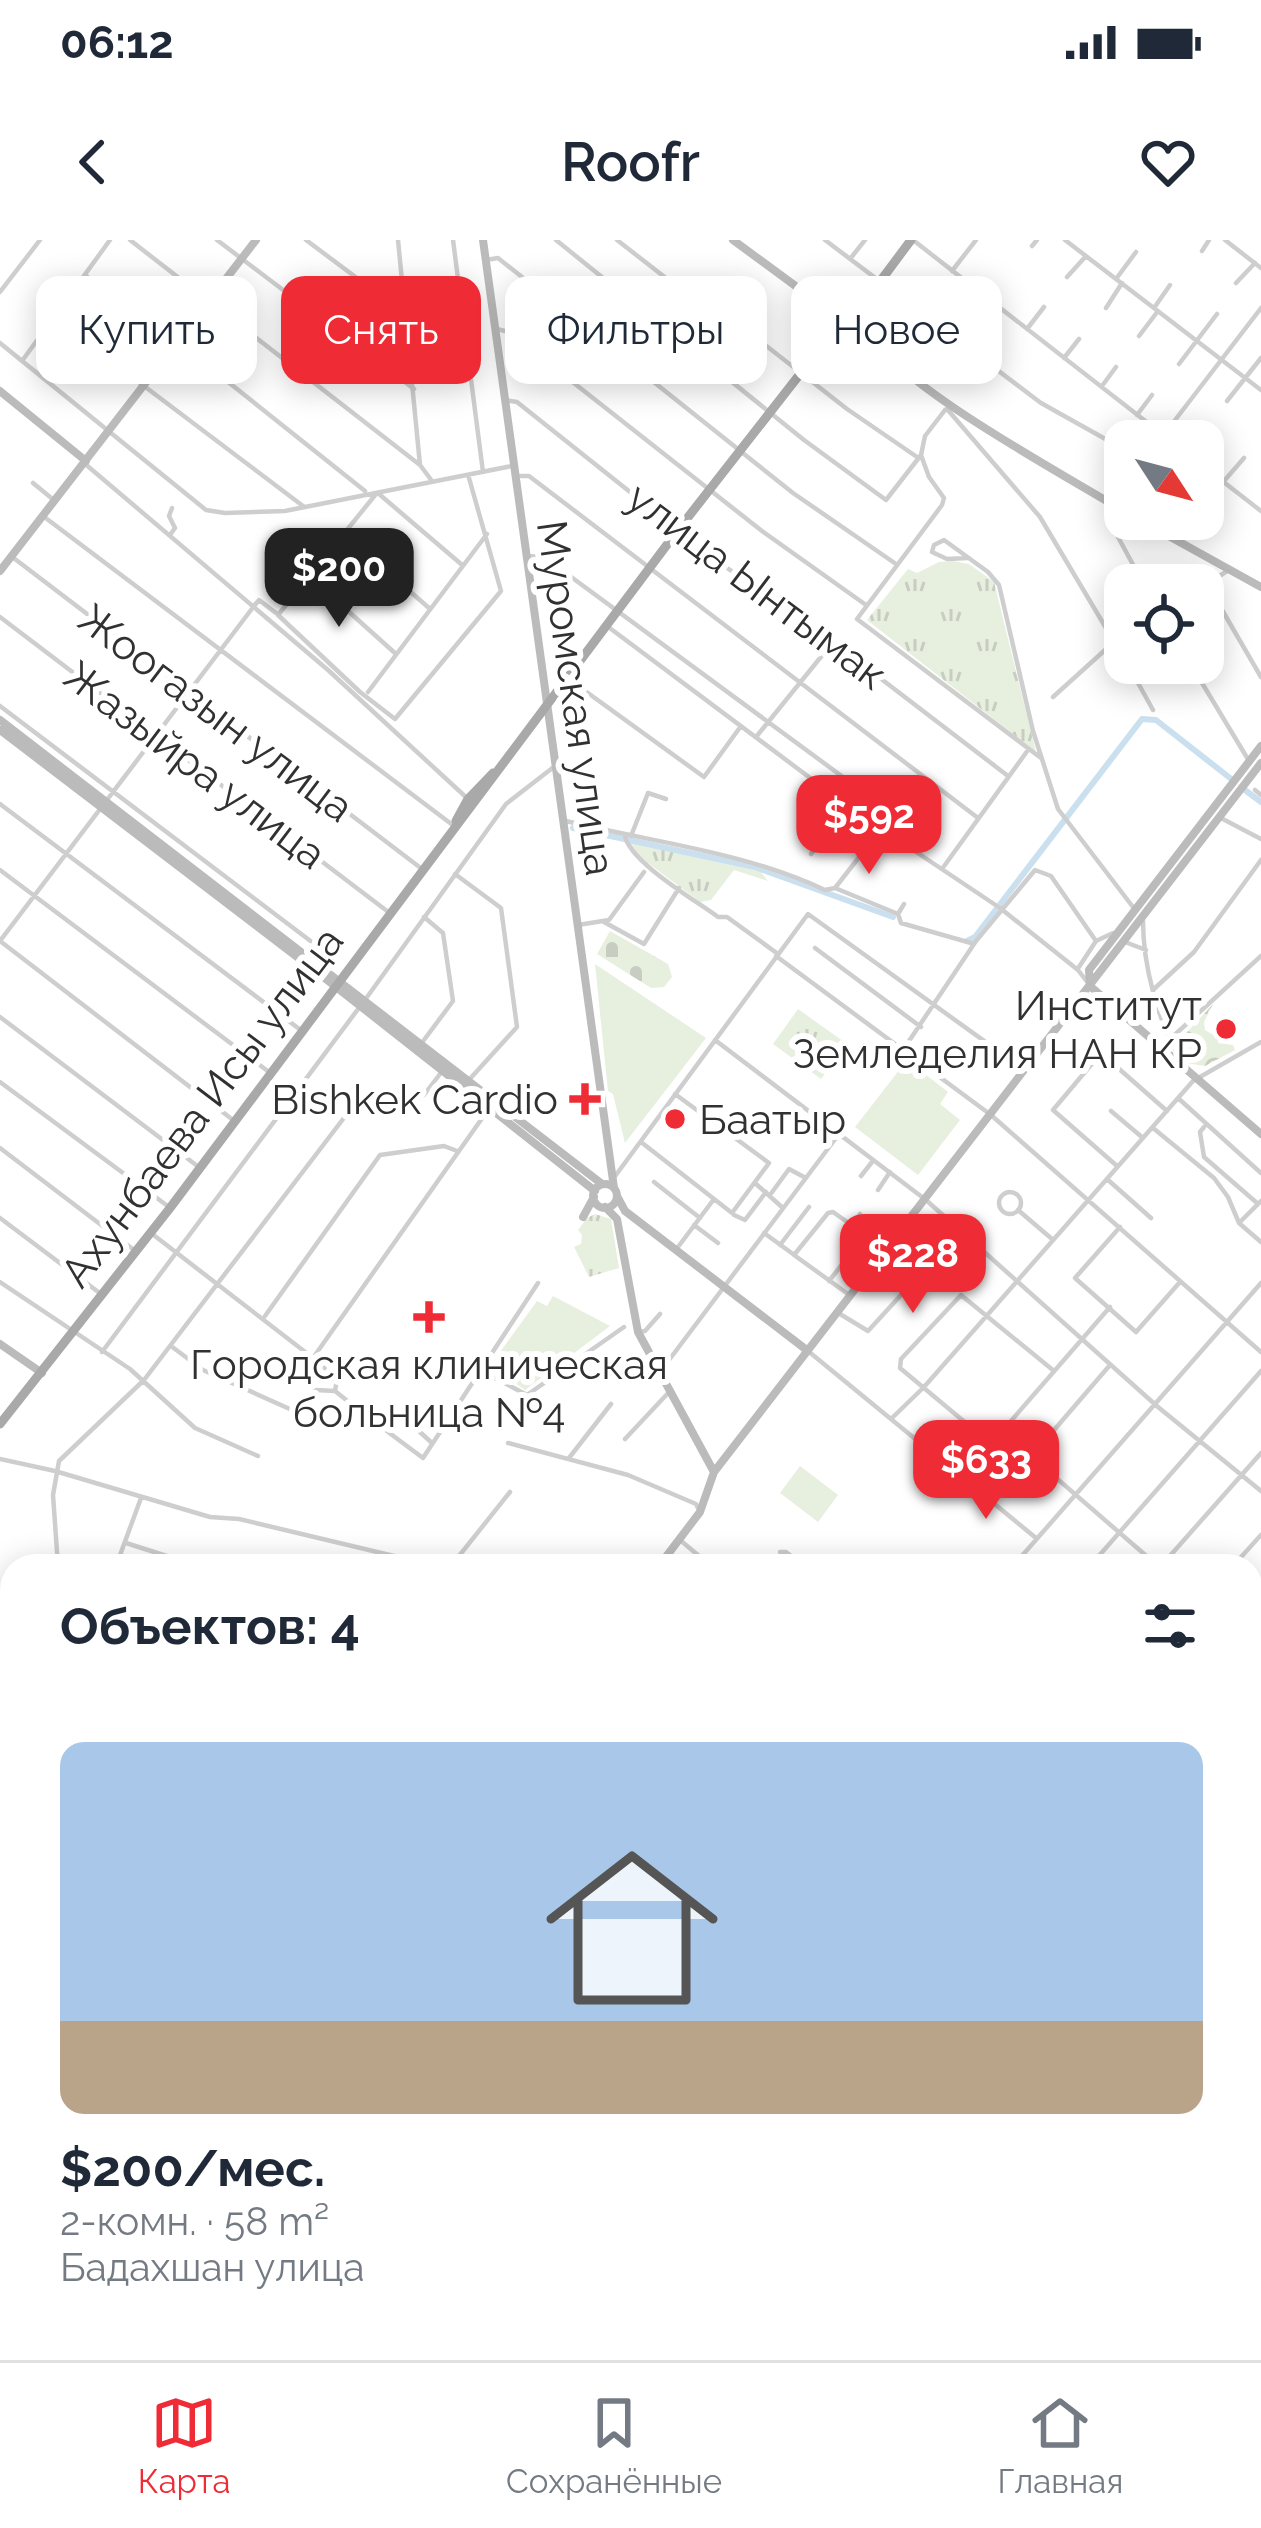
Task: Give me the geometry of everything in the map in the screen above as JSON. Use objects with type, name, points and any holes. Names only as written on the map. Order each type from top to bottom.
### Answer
[{"type":"main road","points":[[229,276],[256,240]]},
{"type":"main road","name":"Муромская улица","points":[[483,240],[609,1164],[606,1189]]},
{"type":"main road","points":[[733,240],[791,283]]},
{"type":"main road","points":[[885,276],[912,240]]},
{"type":"main road","name":"Ахунбаева Исы улица","points":[[0,1424],[151,1233],[678,530],[794,384]]},
{"type":"main road","points":[[921,384],[948,407],[1104,499]]},
{"type":"main road","points":[[0,571],[145,385]]},
{"type":"main road","points":[[0,392],[85,462]]},
{"type":"main road","points":[[1175,540],[1261,587]]},
{"type":"main road","points":[[0,720],[107,799],[443,1070],[606,1189],[614,1204],[583,1216],[606,1189]]},
{"type":"main road","points":[[0,730],[107,799]]},
{"type":"main road","points":[[669,1554],[700,1512],[714,1472],[1126,942],[1139,915],[1261,746]]},
{"type":"main road","points":[[1261,763],[1220,818],[1089,970],[1090,986],[1261,1134]]},
{"type":"main road","name":"Ахунбаева Исы улица","points":[[454,826],[468,799],[496,771]]},
{"type":"main road","points":[[1116,936],[1126,942]]},
{"type":"main road","points":[[362,1004],[421,1044],[606,1189],[625,1211],[675,1251],[808,1351]]},
{"type":"main road","points":[[603,1207],[606,1189]]},
{"type":"main road","points":[[603,1207],[616,1219]]},
{"type":"main road","points":[[625,1211],[619,1211],[616,1219],[638,1332],[714,1472]]},
{"type":"main road","points":[[0,1344],[42,1373]]},
{"type":"street","points":[[0,292],[40,240]]},
{"type":"street","points":[[85,275],[110,240]]},
{"type":"street","points":[[130,240],[175,276]]},
{"type":"street","points":[[217,240],[414,389]]},
{"type":"street","points":[[306,240],[354,276]]},
{"type":"street","points":[[398,240],[401,276]]},
{"type":"street","points":[[453,240],[484,473]]},
{"type":"street","points":[[556,240],[886,500],[920,456],[925,436],[948,407],[1040,517],[1104,624]]},
{"type":"street","points":[[616,240],[680,290],[723,312],[791,365]]},
{"type":"street","points":[[825,240],[871,276]]},
{"type":"street","points":[[850,260],[865,240]]},
{"type":"street","points":[[912,240],[1142,420]]},
{"type":"street","points":[[952,271],[976,240]]},
{"type":"street","points":[[1065,240],[1261,390]]},
{"type":"street","points":[[1079,250],[1086,240]]},
{"type":"street","points":[[1202,251],[1210,240]]},
{"type":"street","points":[[1225,240],[1258,266],[1236,283]]},
{"type":"street","points":[[1106,308],[1136,252]]},
{"type":"street","points":[[1067,277],[1086,256]]},
{"type":"street","points":[[486,260],[498,258],[740,452],[896,564]]},
{"type":"street","points":[[1139,336],[1170,285]]},
{"type":"street","points":[[1027,329],[1044,308]]},
{"type":"street","points":[[1176,420],[1261,308]]},
{"type":"street","points":[[1179,364],[1216,314]]},
{"type":"street","points":[[495,329],[508,332],[709,491],[866,605]]},
{"type":"street","points":[[1064,358],[1078,339]]},
{"type":"street","points":[[257,340],[420,465],[434,483]]},
{"type":"street","points":[[22,361],[36,342]]},
{"type":"street","points":[[0,343],[206,509],[225,513],[304,507],[484,473],[515,471],[529,476],[978,818]]},
{"type":"street","points":[[1227,401],[1261,358]]},
{"type":"street","points":[[1101,387],[1116,367]]},
{"type":"street","points":[[1002,374],[1041,403],[1104,438]]},
{"type":"street","points":[[232,384],[463,565]]},
{"type":"street","points":[[413,384],[420,465]]},
{"type":"street","points":[[816,384],[920,456],[944,498],[857,619],[1040,758]]},
{"type":"street","points":[[145,385],[304,507]]},
{"type":"street","points":[[1137,415],[1152,395]]},
{"type":"street","name":"улица Ынтымак","points":[[505,400],[517,402],[678,530],[1008,776]]},
{"type":"street","points":[[1244,458],[1224,482],[1261,511]]},
{"type":"street","points":[[85,462],[172,533],[468,799]]},
{"type":"street","points":[[235,1121],[0,941],[259,600],[395,718],[501,591],[469,478]]},
{"type":"street","points":[[33,483],[55,501]]},
{"type":"street","points":[[278,615],[374,494]]},
{"type":"street","points":[[172,508],[172,533]]},
{"type":"street","points":[[43,516],[454,826]]},
{"type":"street","points":[[343,533],[430,609]]},
{"type":"street","points":[[366,694],[487,534]]},
{"type":"street","points":[[968,558],[940,558],[932,552],[944,540],[968,558],[999,584],[1040,758],[1058,809],[1139,915],[1169,1040],[1183,1064]]},
{"type":"street","name":"Жоогазын улица","points":[[11,556],[422,869]]},
{"type":"street","points":[[527,556],[544,557],[847,780]]},
{"type":"street","points":[[1224,573],[1229,570]]},
{"type":"street","points":[[309,576],[396,654]]},
{"type":"street","points":[[1224,616],[1261,677]]},
{"type":"street","name":"Жазыйра улица","points":[[0,617],[389,913]]},
{"type":"street","points":[[607,626],[849,807],[1000,908],[1078,970],[1090,986]]},
{"type":"street","points":[[756,737],[833,642]]},
{"type":"street","points":[[1053,697],[1104,648]]},
{"type":"street","points":[[568,678],[704,777],[741,726]]},
{"type":"street","points":[[1138,684],[1153,710]]},
{"type":"street","points":[[1203,684],[1249,761]]},
{"type":"street","points":[[0,706],[107,799],[333,958]]},
{"type":"street","points":[[942,869],[1028,750]]},
{"type":"street","points":[[102,1352],[506,804],[555,766]]},
{"type":"street","points":[[666,799],[648,793],[626,837],[632,852],[991,1115],[1261,1352]]},
{"type":"street","points":[[0,803],[302,1031]]},
{"type":"street","points":[[811,854],[849,807]]},
{"type":"street","points":[[1220,818],[1261,839]]},
{"type":"street","points":[[562,820],[742,858],[825,890],[835,888],[898,914],[901,923],[964,943],[976,941]]},
{"type":"street","points":[[835,888],[881,829]]},
{"type":"street","points":[[1154,988],[1206,937],[1261,860]]},
{"type":"street","points":[[0,870],[271,1074]]},
{"type":"street","points":[[903,1050],[1027,875],[1042,870],[1051,876],[1096,941]]},
{"type":"street","points":[[578,925],[604,922],[644,872]]},
{"type":"street","points":[[455,874],[501,908],[517,1027],[468,1081]]},
{"type":"street","points":[[604,922],[644,944],[679,888]]},
{"type":"street","points":[[898,914],[904,904]]},
{"type":"street","points":[[606,1189],[808,914],[1025,1070]]},
{"type":"street","points":[[421,1044],[453,1000],[443,932],[424,917]]},
{"type":"street","points":[[1078,970],[1096,941],[1113,933],[1116,936]]},
{"type":"street","points":[[1126,942],[1146,950]]},
{"type":"street","points":[[815,948],[921,1027]]},
{"type":"street","points":[[1169,1040],[1261,956]]},
{"type":"street","points":[[0,1016],[200,1168]]},
{"type":"street","points":[[715,1040],[926,1200],[1110,1365],[1261,1491]]},
{"type":"street","points":[[892,1418],[1178,1098],[1198,1078],[1261,1042]]},
{"type":"street","points":[[1118,1166],[1053,1110],[1101,1053],[1167,1111]]},
{"type":"street","points":[[56,1554],[55,1471],[70,1447],[144,1380],[353,1106],[424,1095],[443,1070]]},
{"type":"street","points":[[0,1082],[170,1208]]},
{"type":"street","points":[[675,1094],[769,1163],[732,1213]]},
{"type":"street","points":[[1178,1098],[1261,1173]]},
{"type":"street","points":[[313,1358],[490,1106]]},
{"type":"street","points":[[1111,1111],[1143,1138]]},
{"type":"street","points":[[1205,1126],[1200,1132],[1204,1157],[1259,1202],[1239,1222]]},
{"type":"street","points":[[1153,1128],[1214,1178],[1239,1222],[1260,1238]]},
{"type":"street","points":[[659,1372],[839,1134]]},
{"type":"street","points":[[640,1141],[745,1220],[789,1168],[804,1178]]},
{"type":"street","points":[[263,1318],[380,1155],[444,1146],[457,1151]]},
{"type":"street","points":[[0,1148],[136,1251]]},
{"type":"street","points":[[861,1176],[874,1160]]},
{"type":"street","points":[[878,1190],[890,1172]]},
{"type":"street","points":[[1107,1179],[1151,1218]]},
{"type":"street","points":[[654,1182],[700,1218]]},
{"type":"street","points":[[755,1183],[783,1208]]},
{"type":"street","points":[[675,1251],[713,1199]]},
{"type":"street","points":[[780,1244],[809,1207]]},
{"type":"street","points":[[1018,1210],[1052,1240]]},
{"type":"street","points":[[794,1255],[833,1212],[887,1250]]},
{"type":"street","points":[[852,1225],[860,1214]]},
{"type":"street","points":[[0,1218],[102,1296]]},
{"type":"street","points":[[694,1225],[718,1243]]},
{"type":"street","points":[[1120,1227],[1075,1278],[1136,1332],[1180,1282]]},
{"type":"street","points":[[901,1232],[937,1263]]},
{"type":"street","points":[[151,1233],[313,1358],[337,1379],[334,1391]]},
{"type":"street","points":[[764,1233],[851,1297]]},
{"type":"street","points":[[829,1281],[865,1234]]},
{"type":"street","points":[[0,1282],[144,1380],[195,1428],[258,1456]]},
{"type":"street","points":[[171,1346],[203,1370],[292,1410],[300,1410],[316,1390],[334,1391],[423,1458],[538,1282]]},
{"type":"street","points":[[1023,1554],[1261,1283]]},
{"type":"street","points":[[838,1313],[868,1331],[902,1295]]},
{"type":"street","points":[[991,1444],[900,1367],[901,1359],[958,1295],[964,1295],[1054,1371]]},
{"type":"street","points":[[964,1476],[1109,1307]]},
{"type":"street","points":[[638,1332],[645,1331],[660,1314]]},
{"type":"street","points":[[476,1377],[484,1382],[495,1378],[527,1394],[624,1327]]},
{"type":"street","points":[[808,1351],[1036,1538]]},
{"type":"street","points":[[626,1381],[652,1359]]},
{"type":"street","points":[[993,1501],[1110,1365]]},
{"type":"street","points":[[1101,1554],[1261,1371]]},
{"type":"street","points":[[625,1439],[670,1391]]},
{"type":"street","points":[[569,1458],[611,1404]]},
{"type":"street","points":[[372,1420],[382,1410],[400,1414],[432,1443]]},
{"type":"street","points":[[1001,1431],[1144,1554]]},
{"type":"street","points":[[508,1443],[628,1475],[695,1504],[700,1512]]},
{"type":"street","points":[[1170,1554],[1261,1453]]},
{"type":"street","points":[[0,1460],[55,1471],[210,1517],[239,1519],[386,1554]]},
{"type":"street","points":[[461,1554],[510,1492]]},
{"type":"street","points":[[121,1554],[142,1497]]},
{"type":"street","points":[[680,1540],[697,1554]]},
{"type":"street","points":[[126,1544],[159,1554]]},
{"type":"green space","points":[[953,561],[969,564],[994,582],[1036,752],[867,620],[908,569],[917,573]]},
{"type":"green space","points":[[626,841],[742,865],[760,871],[768,881],[734,870],[711,900],[700,902],[636,854]]},
{"type":"green space","points":[[610,931],[668,964],[672,977],[664,987],[651,988],[597,954]]},
{"type":"green space","points":[[595,964],[706,1038],[625,1143],[613,1094],[608,1091]]},
{"type":"green space","points":[[1213,1004],[1205,1030],[1218,1043],[1233,1045],[1235,1050],[1205,1066],[1186,1063],[1178,1042]]},
{"type":"green space","points":[[798,1009],[847,1044],[821,1079],[773,1044]]},
{"type":"green space","points":[[907,1060],[948,1092],[940,1104],[960,1120],[918,1175],[855,1127]]},
{"type":"green space","points":[[595,1214],[611,1219],[619,1268],[589,1277],[574,1247],[581,1244],[578,1230]]},
{"type":"green space","points":[[553,1296],[610,1326],[525,1390],[490,1366],[537,1301],[547,1306]]},
{"type":"green space","points":[[800,1466],[838,1495],[818,1522],[780,1493]]},
{"type":"waterway","points":[[967,941],[975,937],[1142,719],[1156,720],[1230,778]]},
{"type":"waterway","points":[[1245,790],[1261,802]]},
{"type":"waterway","points":[[573,828],[755,867],[893,917]]},
{"type":"place","name":"Институт Земледелия НАН КР","points":[[1226,1029]]},
{"type":"place","name":"Bishkek Cardio","points":[[585,1099]]},
{"type":"place","name":"Баатыр","points":[[675,1119]]},
{"type":"place","name":"Городская клиническая больница №4","points":[[429,1317]]}]
